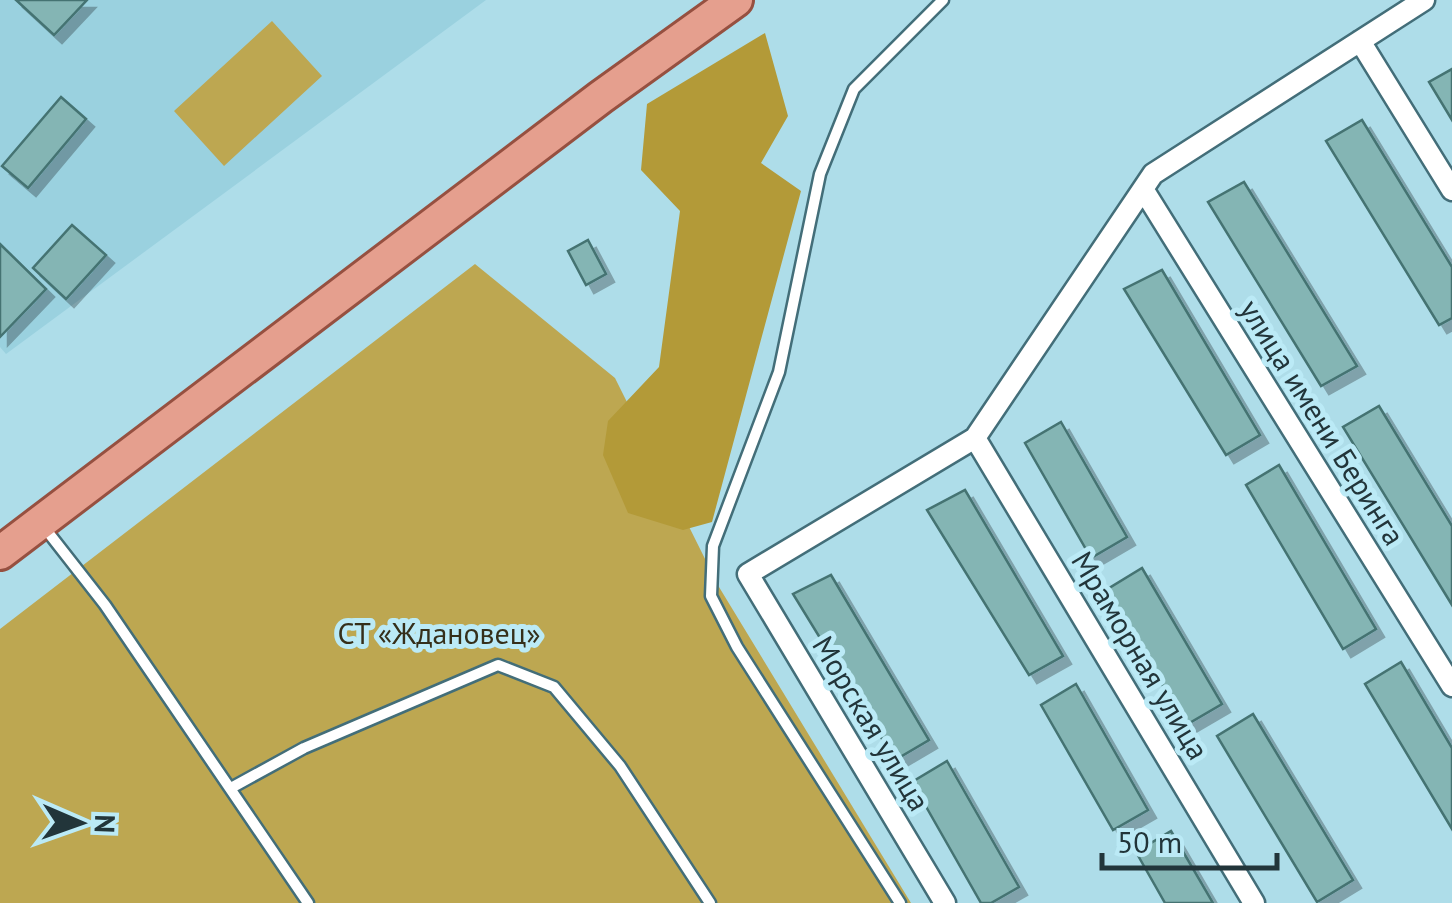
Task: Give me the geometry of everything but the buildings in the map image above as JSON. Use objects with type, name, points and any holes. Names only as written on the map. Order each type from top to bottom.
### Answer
[{"type":"main road","points":[[0,553],[601,97],[736,0]]},
{"type":"street","points":[[976,438],[1153,174],[1424,0]]},
{"type":"street","points":[[1360,41],[1452,190]]},
{"type":"street","name":"улица имени Беринга","points":[[1143,189],[1452,686]]},
{"type":"street","name":"Морская улица","points":[[945,903],[748,574],[976,438]]},
{"type":"street","name":"Мраморная улица","points":[[976,438],[1254,903]]},
{"type":"lane","points":[[900,903],[737,647],[711,596],[713,546],[780,372],[820,174],[854,89],[943,0]]},
{"type":"lane","points":[[41,522],[105,606],[308,903]]},
{"type":"lane","points":[[231,788],[304,748],[498,666],[554,687],[620,766],[710,903]]},
{"type":"shaded area","points":[[0,0],[486,0],[6,354],[0,347]]},
{"type":"shaded area","points":[[765,33],[788,116],[761,163],[801,191],[712,522],[683,530],[628,513],[603,455],[608,421],[659,367],[680,211],[641,170],[647,104]]},
{"type":"green space","points":[[272,21],[322,76],[224,166],[174,111]]},
{"type":"green space","name":"СТ «Ждановец»","points":[[475,264],[615,378],[719,587],[911,903],[0,903],[0,629]]}]
